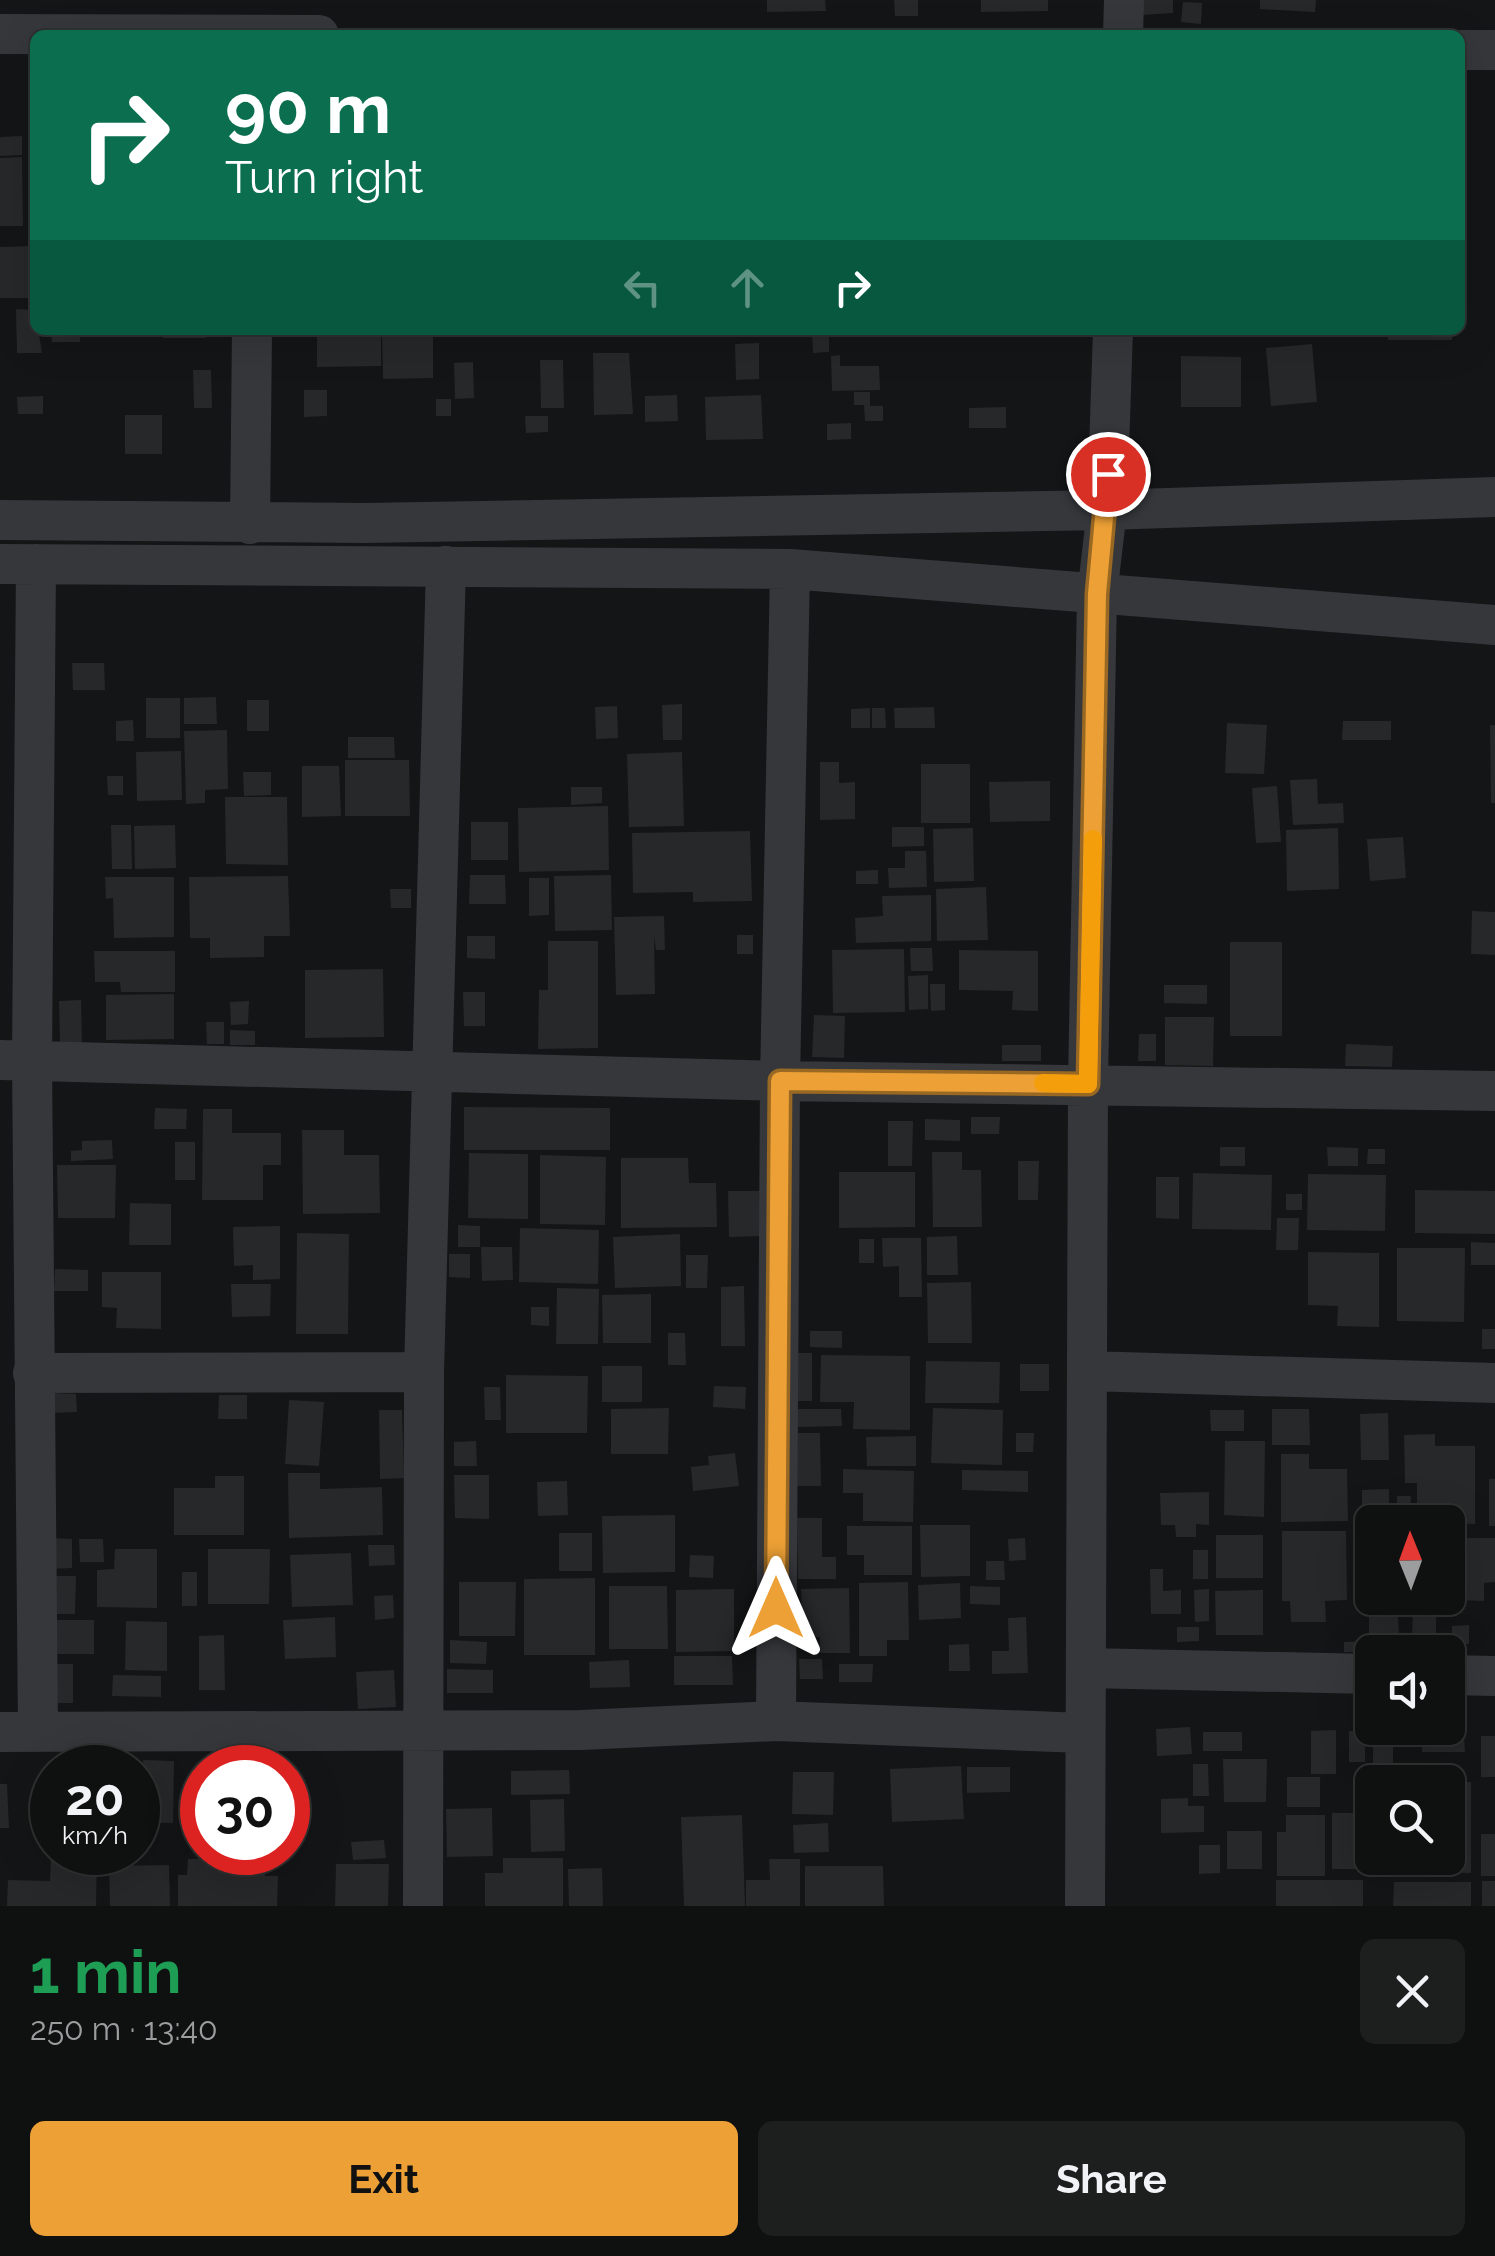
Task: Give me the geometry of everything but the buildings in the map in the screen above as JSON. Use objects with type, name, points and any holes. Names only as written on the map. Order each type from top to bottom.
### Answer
[{"type":"street","points":[[254,30],[255,0]]},
{"type":"street","points":[[1124,0],[1124,30]]},
{"type":"street","points":[[0,34],[30,34]]},
{"type":"street","points":[[1465,50],[1495,50]]},
{"type":"street","points":[[250,524],[252,335]]},
{"type":"street","points":[[1085,1906],[1088,1084],[1097,594],[1107,510],[1113,335]]},
{"type":"street","points":[[0,520],[250,524],[1107,510],[1495,498]]},
{"type":"street","points":[[1083,1733],[776,1721],[427,1731],[19,1731],[33,1372],[16,1060],[18,564],[790,568],[1495,624]]},
{"type":"street","points":[[423,1906],[427,1731],[424,1372],[446,566]]},
{"type":"street","points":[[776,1721],[780,1081],[790,568]]},
{"type":"street","points":[[16,1060],[780,1081],[1495,1091]]},
{"type":"street","points":[[33,1372],[424,1372]]},
{"type":"street","points":[[1088,1372],[1495,1383]]},
{"type":"street","points":[[1086,1668],[1355,1674]]},
{"type":"street","points":[[1465,1676],[1495,1676]]},
{"type":"slow traffic","points":[[1043,1083],[1088,1084],[1093,839]]},
{"type":"route","points":[[776,1608],[780,1081],[1088,1084],[1097,594],[1108,474]]}]
